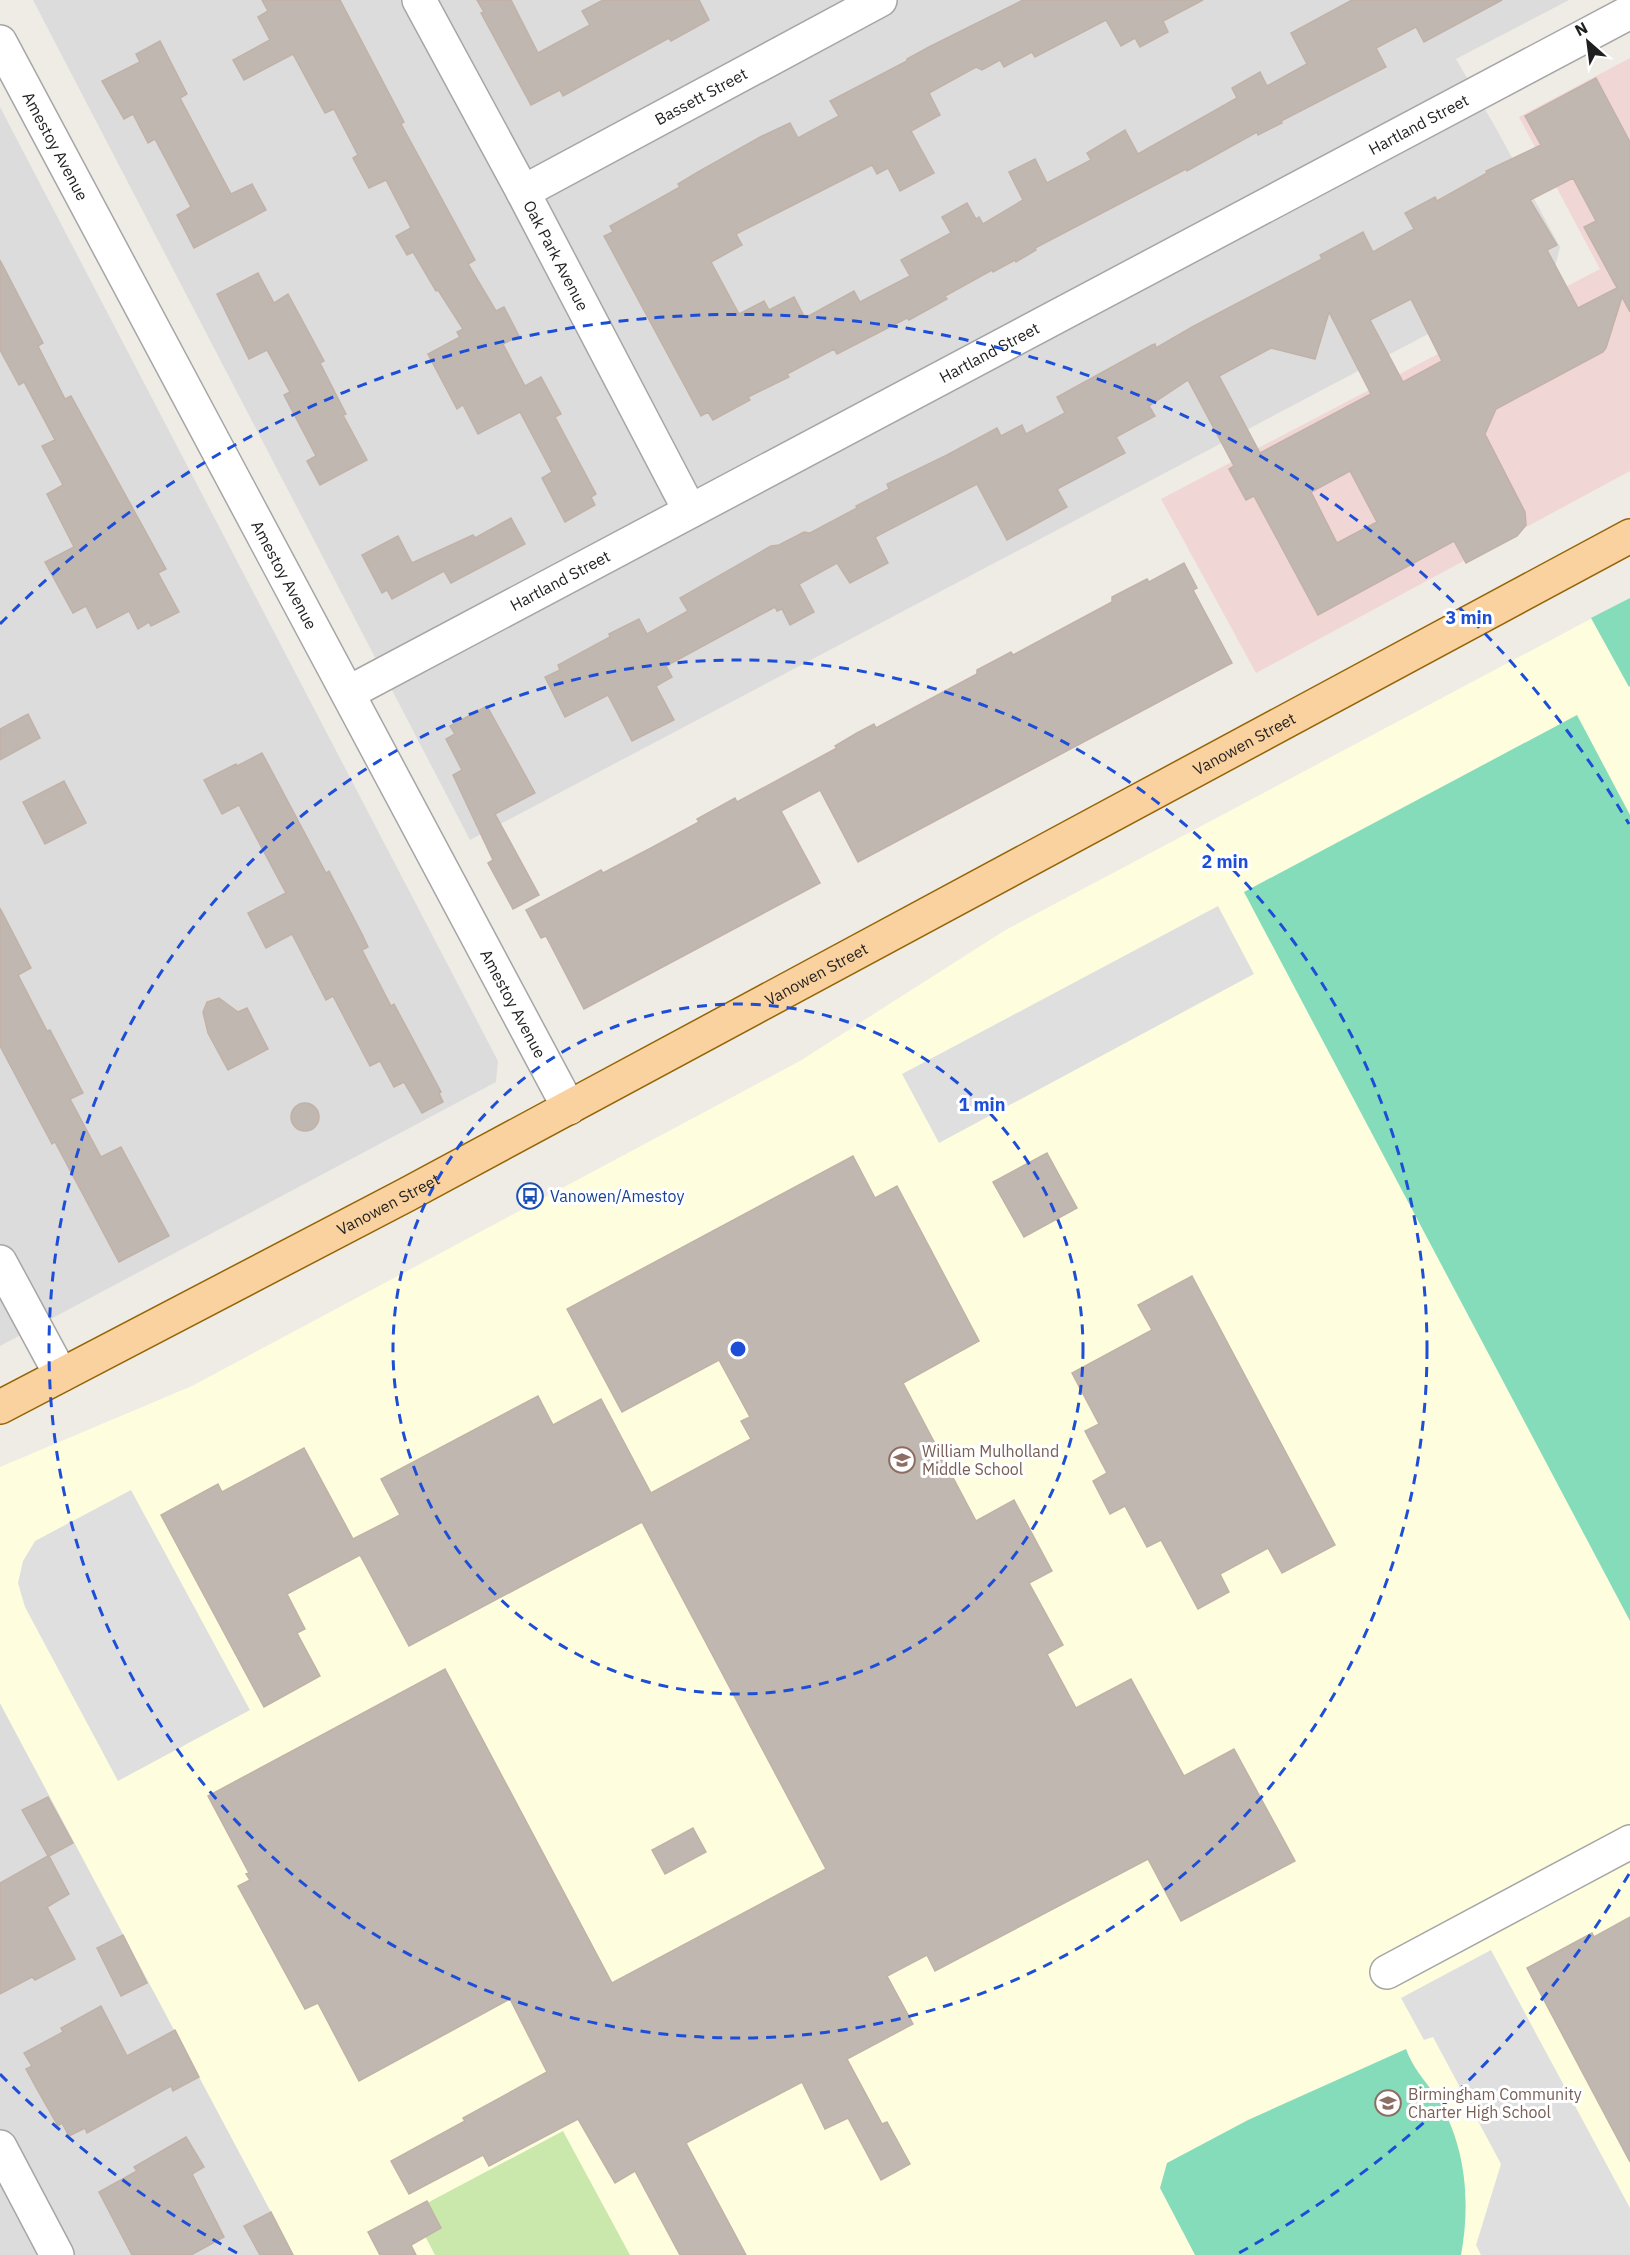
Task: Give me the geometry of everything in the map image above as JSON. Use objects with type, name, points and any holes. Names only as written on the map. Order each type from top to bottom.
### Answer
[{"type":"main road","name":"Vanowen Street","points":[[0,1407],[396,1201],[1630,536]]},
{"type":"street","name":"Oak Park Avenue","points":[[419,0],[523,192],[690,511]]},
{"type":"street","name":"Bassett Street","points":[[523,192],[880,0]]},
{"type":"street","name":"Hartland Street","points":[[348,693],[1630,12]]},
{"type":"street","name":"Amestoy Avenue","points":[[0,42],[569,1108]]},
{"type":"street","points":[[0,1262],[61,1375]]},
{"type":"street","points":[[1387,1972],[1630,1842]]},
{"type":"street","points":[[0,2147],[57,2255]]},
{"type":"shaded area","points":[[33,0],[1569,0],[1456,59],[1560,247],[1555,267],[470,840]]},
{"type":"shaded area","points":[[1630,58],[1630,471],[1256,673],[1161,499],[1600,269],[1519,117]]},
{"type":"shaded area","points":[[0,107],[498,1061],[496,1082],[0,1346]]},
{"type":"shaded area","name":"William Mulholland Middle School","points":[[1630,598],[1630,2255],[294,2255],[0,1703],[0,1467],[192,1386],[800,1061],[1004,931]]},
{"type":"shaded area","points":[[1218,906],[1254,974],[939,1143],[902,1074]]},
{"type":"shaded area","points":[[131,1490],[250,1710],[118,1781],[25,1607],[18,1583],[23,1561],[35,1541]]},
{"type":"shaded area","points":[[0,1703],[294,2255],[0,2255]]},
{"type":"shaded area","points":[[1491,1950],[1630,2208],[1630,2255],[1481,2255],[1476,2245],[1501,2164],[1433,2037],[1424,2040],[1401,1998]]},
{"type":"green space","points":[[1630,598],[1630,686],[1629,687],[1591,618]]},
{"type":"green space","points":[[1577,715],[1630,815],[1630,1621],[1244,892]]},
{"type":"green space","points":[[1406,2049],[1415,2067],[1435,2095],[1454,2133],[1465,2193],[1466,2214],[1461,2255],[1195,2255],[1160,2188],[1167,2163],[1248,2120]]},
{"type":"green space","points":[[563,2131],[630,2255],[435,2255],[412,2211]]},
{"type":"building","points":[[262,0],[340,0],[404,122],[401,124],[475,260],[468,264],[496,311],[504,307],[519,336],[503,344],[525,386],[541,377],[561,414],[555,417],[596,494],[591,497],[595,505],[565,522],[542,478],[552,472],[520,412],[478,434],[463,405],[457,409],[428,354],[460,337],[457,332],[463,329],[438,290],[436,291],[413,252],[407,255],[396,236],[411,228],[386,180],[369,188],[353,158],[358,155],[334,109],[325,113],[293,54],[244,80],[233,60],[270,40],[258,17],[268,11]]},
{"type":"building","points":[[477,0],[511,0],[538,53],[590,25],[582,11],[603,0],[699,0],[709,20],[671,41],[669,38],[563,96],[560,90],[531,105],[481,13],[484,12]]},
{"type":"building","points":[[1023,0],[1203,0],[1163,21],[1168,32],[1140,47],[1135,38],[1121,46],[1106,20],[1035,57],[1032,52],[1004,67],[1000,60],[982,70],[976,67],[929,93],[940,115],[911,131],[934,173],[900,191],[888,168],[877,174],[872,165],[736,234],[742,245],[711,262],[739,314],[764,301],[769,310],[794,297],[805,318],[854,291],[860,302],[910,276],[901,260],[951,233],[942,217],[967,203],[976,219],[979,217],[983,224],[1023,200],[1009,172],[1035,159],[1047,183],[1091,160],[1087,153],[1125,130],[1138,154],[1237,98],[1232,88],[1260,72],[1267,86],[1307,64],[1291,33],[1352,0],[1502,0],[1424,42],[1416,27],[1376,48],[1386,67],[1281,121],[1282,123],[1258,135],[1257,132],[1187,171],[1186,169],[1035,248],[1036,250],[1016,262],[1015,260],[993,272],[992,270],[945,296],[947,299],[909,320],[907,318],[837,354],[834,349],[787,374],[789,377],[748,397],[750,400],[713,420],[708,412],[701,416],[604,236],[613,232],[610,226],[680,187],[678,184],[762,136],[790,123],[798,138],[839,116],[830,101],[929,47]]},
{"type":"building","points":[[160,41],[187,94],[180,98],[231,194],[252,184],[266,210],[194,248],[177,215],[191,207],[155,139],[148,143],[133,114],[124,119],[102,81],[140,62],[136,54]]},
{"type":"building","points":[[1596,78],[1630,142],[1630,312],[1622,297],[1603,352],[1496,409],[1485,434],[1525,512],[1526,525],[1517,536],[1466,563],[1454,541],[1318,615],[1254,496],[1246,500],[1229,469],[1234,466],[1188,380],[1149,406],[1155,416],[1116,437],[1125,453],[1057,489],[1067,507],[1007,540],[977,484],[875,537],[888,563],[850,583],[837,563],[799,584],[814,612],[790,625],[782,609],[777,611],[775,607],[666,666],[672,677],[656,686],[674,720],[632,741],[608,695],[565,717],[545,677],[560,670],[558,665],[639,619],[647,634],[688,611],[680,598],[771,546],[779,545],[804,532],[810,533],[857,508],[856,506],[889,489],[887,484],[997,428],[1001,436],[1022,425],[1026,434],[1065,413],[1057,397],[1152,345],[1155,344],[1156,348],[1322,259],[1320,255],[1363,232],[1373,252],[1414,229],[1405,213],[1435,197],[1437,201],[1487,173],[1486,171],[1541,145],[1525,116]],"holes":[[[1573,178],[1596,221],[1584,227],[1617,288],[1578,308],[1547,250],[1557,245],[1530,200]],[[1411,299],[1442,361],[1403,382],[1370,320]],[[1329,312],[1371,394],[1260,453],[1219,376],[1271,348],[1315,359]],[[1350,471],[1377,522],[1337,543],[1311,492]]]},
{"type":"building","points":[[0,260],[43,343],[38,346],[65,399],[71,396],[166,569],[158,573],[179,612],[151,626],[149,622],[138,629],[129,611],[97,628],[86,606],[73,613],[45,562],[74,547],[47,494],[63,485],[42,446],[55,440],[24,382],[19,385],[0,350]]},
{"type":"building","points":[[258,273],[274,303],[288,294],[324,361],[320,363],[346,414],[343,415],[367,460],[320,485],[307,461],[316,456],[284,395],[290,392],[267,350],[249,359],[217,294]]},
{"type":"building","points":[[511,518],[525,544],[451,583],[444,571],[392,599],[387,590],[382,593],[362,555],[398,536],[412,563],[473,535],[475,538]]},
{"type":"building","points":[[1184,563],[1197,588],[1193,590],[1232,663],[858,862],[820,790],[781,811],[820,883],[584,1009],[546,936],[541,938],[526,910],[601,870],[603,873],[651,848],[699,822],[697,819],[735,798],[737,802],[837,748],[835,746],[857,733],[874,724],[876,728],[977,674],[977,670],[1011,652],[1013,655],[1112,602],[1112,597],[1147,579],[1149,582]]},
{"type":"building","points":[[487,706],[535,793],[495,814],[539,895],[513,909],[488,863],[493,860],[453,775],[462,770],[446,739],[455,734],[450,726]]},
{"type":"building","points":[[28,714],[40,738],[0,760],[0,729]]},
{"type":"building","points":[[262,753],[326,873],[329,871],[368,947],[362,950],[391,1006],[394,1004],[441,1092],[439,1093],[443,1102],[422,1113],[404,1082],[394,1087],[380,1061],[370,1066],[333,996],[326,1000],[292,934],[266,948],[248,913],[286,893],[239,805],[222,814],[204,780]]},
{"type":"building","points":[[64,781],[86,823],[45,844],[23,802]]},
{"type":"building","points":[[0,908],[31,968],[18,975],[83,1093],[70,1099],[101,1157],[121,1147],[169,1236],[119,1262],[55,1142],[52,1144],[0,1046]]},
{"type":"building","points":[[219,998],[238,1012],[247,1008],[268,1049],[228,1070],[208,1033],[203,1012],[207,1002]]},
{"type":"building","points":[[305,1103],[315,1107],[319,1117],[315,1127],[305,1131],[295,1127],[291,1117],[295,1107]]},
{"type":"building","points":[[1047,1153],[1077,1208],[1024,1237],[993,1182]]},
{"type":"building","points":[[853,1156],[875,1198],[897,1186],[979,1341],[903,1383],[976,1521],[1014,1500],[1052,1571],[1029,1583],[1063,1645],[1047,1654],[1076,1708],[1131,1679],[1184,1776],[1234,1749],[1295,1861],[1181,1921],[1148,1859],[935,1971],[927,1955],[887,1976],[913,2024],[847,2059],[882,2124],[887,2122],[910,2164],[881,2180],[848,2118],[825,2129],[802,2082],[686,2143],[746,2255],[680,2255],[635,2171],[615,2183],[578,2119],[489,2166],[483,2155],[409,2194],[391,2161],[465,2121],[463,2118],[547,2072],[510,1999],[359,2081],[318,2003],[305,2009],[238,1886],[250,1880],[246,1874],[249,1873],[208,1796],[445,1669],[612,1983],[826,1869],[642,1522],[409,1646],[360,1555],[287,1594],[305,1629],[297,1633],[320,1676],[264,1707],[161,1515],[218,1484],[222,1492],[304,1448],[353,1539],[400,1515],[381,1479],[538,1396],[553,1425],[601,1399],[651,1493],[751,1439],[741,1421],[750,1417],[719,1360],[622,1412],[567,1309]]},
{"type":"building","points":[[1192,1276],[1335,1545],[1282,1573],[1268,1548],[1220,1574],[1229,1592],[1198,1609],[1161,1540],[1147,1547],[1125,1506],[1110,1514],[1093,1481],[1107,1473],[1085,1431],[1099,1424],[1072,1373],[1152,1330],[1138,1305]]},
{"type":"building","points":[[48,1797],[73,1843],[49,1856],[69,1894],[47,1907],[75,1959],[35,1980],[32,1977],[0,1994],[0,1883],[48,1856],[22,1810]]},
{"type":"building","points":[[693,1828],[706,1852],[665,1874],[652,1850]]},
{"type":"building","points":[[1630,1917],[1630,2162],[1527,1968],[1592,1933],[1594,1937]]},
{"type":"building","points":[[123,1935],[147,1983],[121,1996],[97,1948]]},
{"type":"building","points":[[101,2006],[127,2056],[175,2030],[199,2077],[173,2091],[171,2086],[87,2133],[85,2128],[69,2136],[62,2123],[58,2126],[26,2069],[32,2066],[24,2053],[63,2032],[61,2028]]},
{"type":"building","points":[[186,2137],[204,2167],[192,2174],[224,2237],[191,2255],[132,2255],[99,2192],[137,2171],[134,2167]]},
{"type":"building","points":[[427,2201],[441,2228],[411,2245],[416,2255],[380,2255],[368,2232]]},
{"type":"building","points":[[271,2212],[293,2255],[260,2255],[244,2226]]},
{"type":"place","name":"Vanowen/Amestoy","points":[[530,1196]]},
{"type":"place","name":"William Mulholland Middle School","points":[[902,1460]]},
{"type":"place","name":"Birmingham Community Charter High School","points":[[1388,2103]]}]
